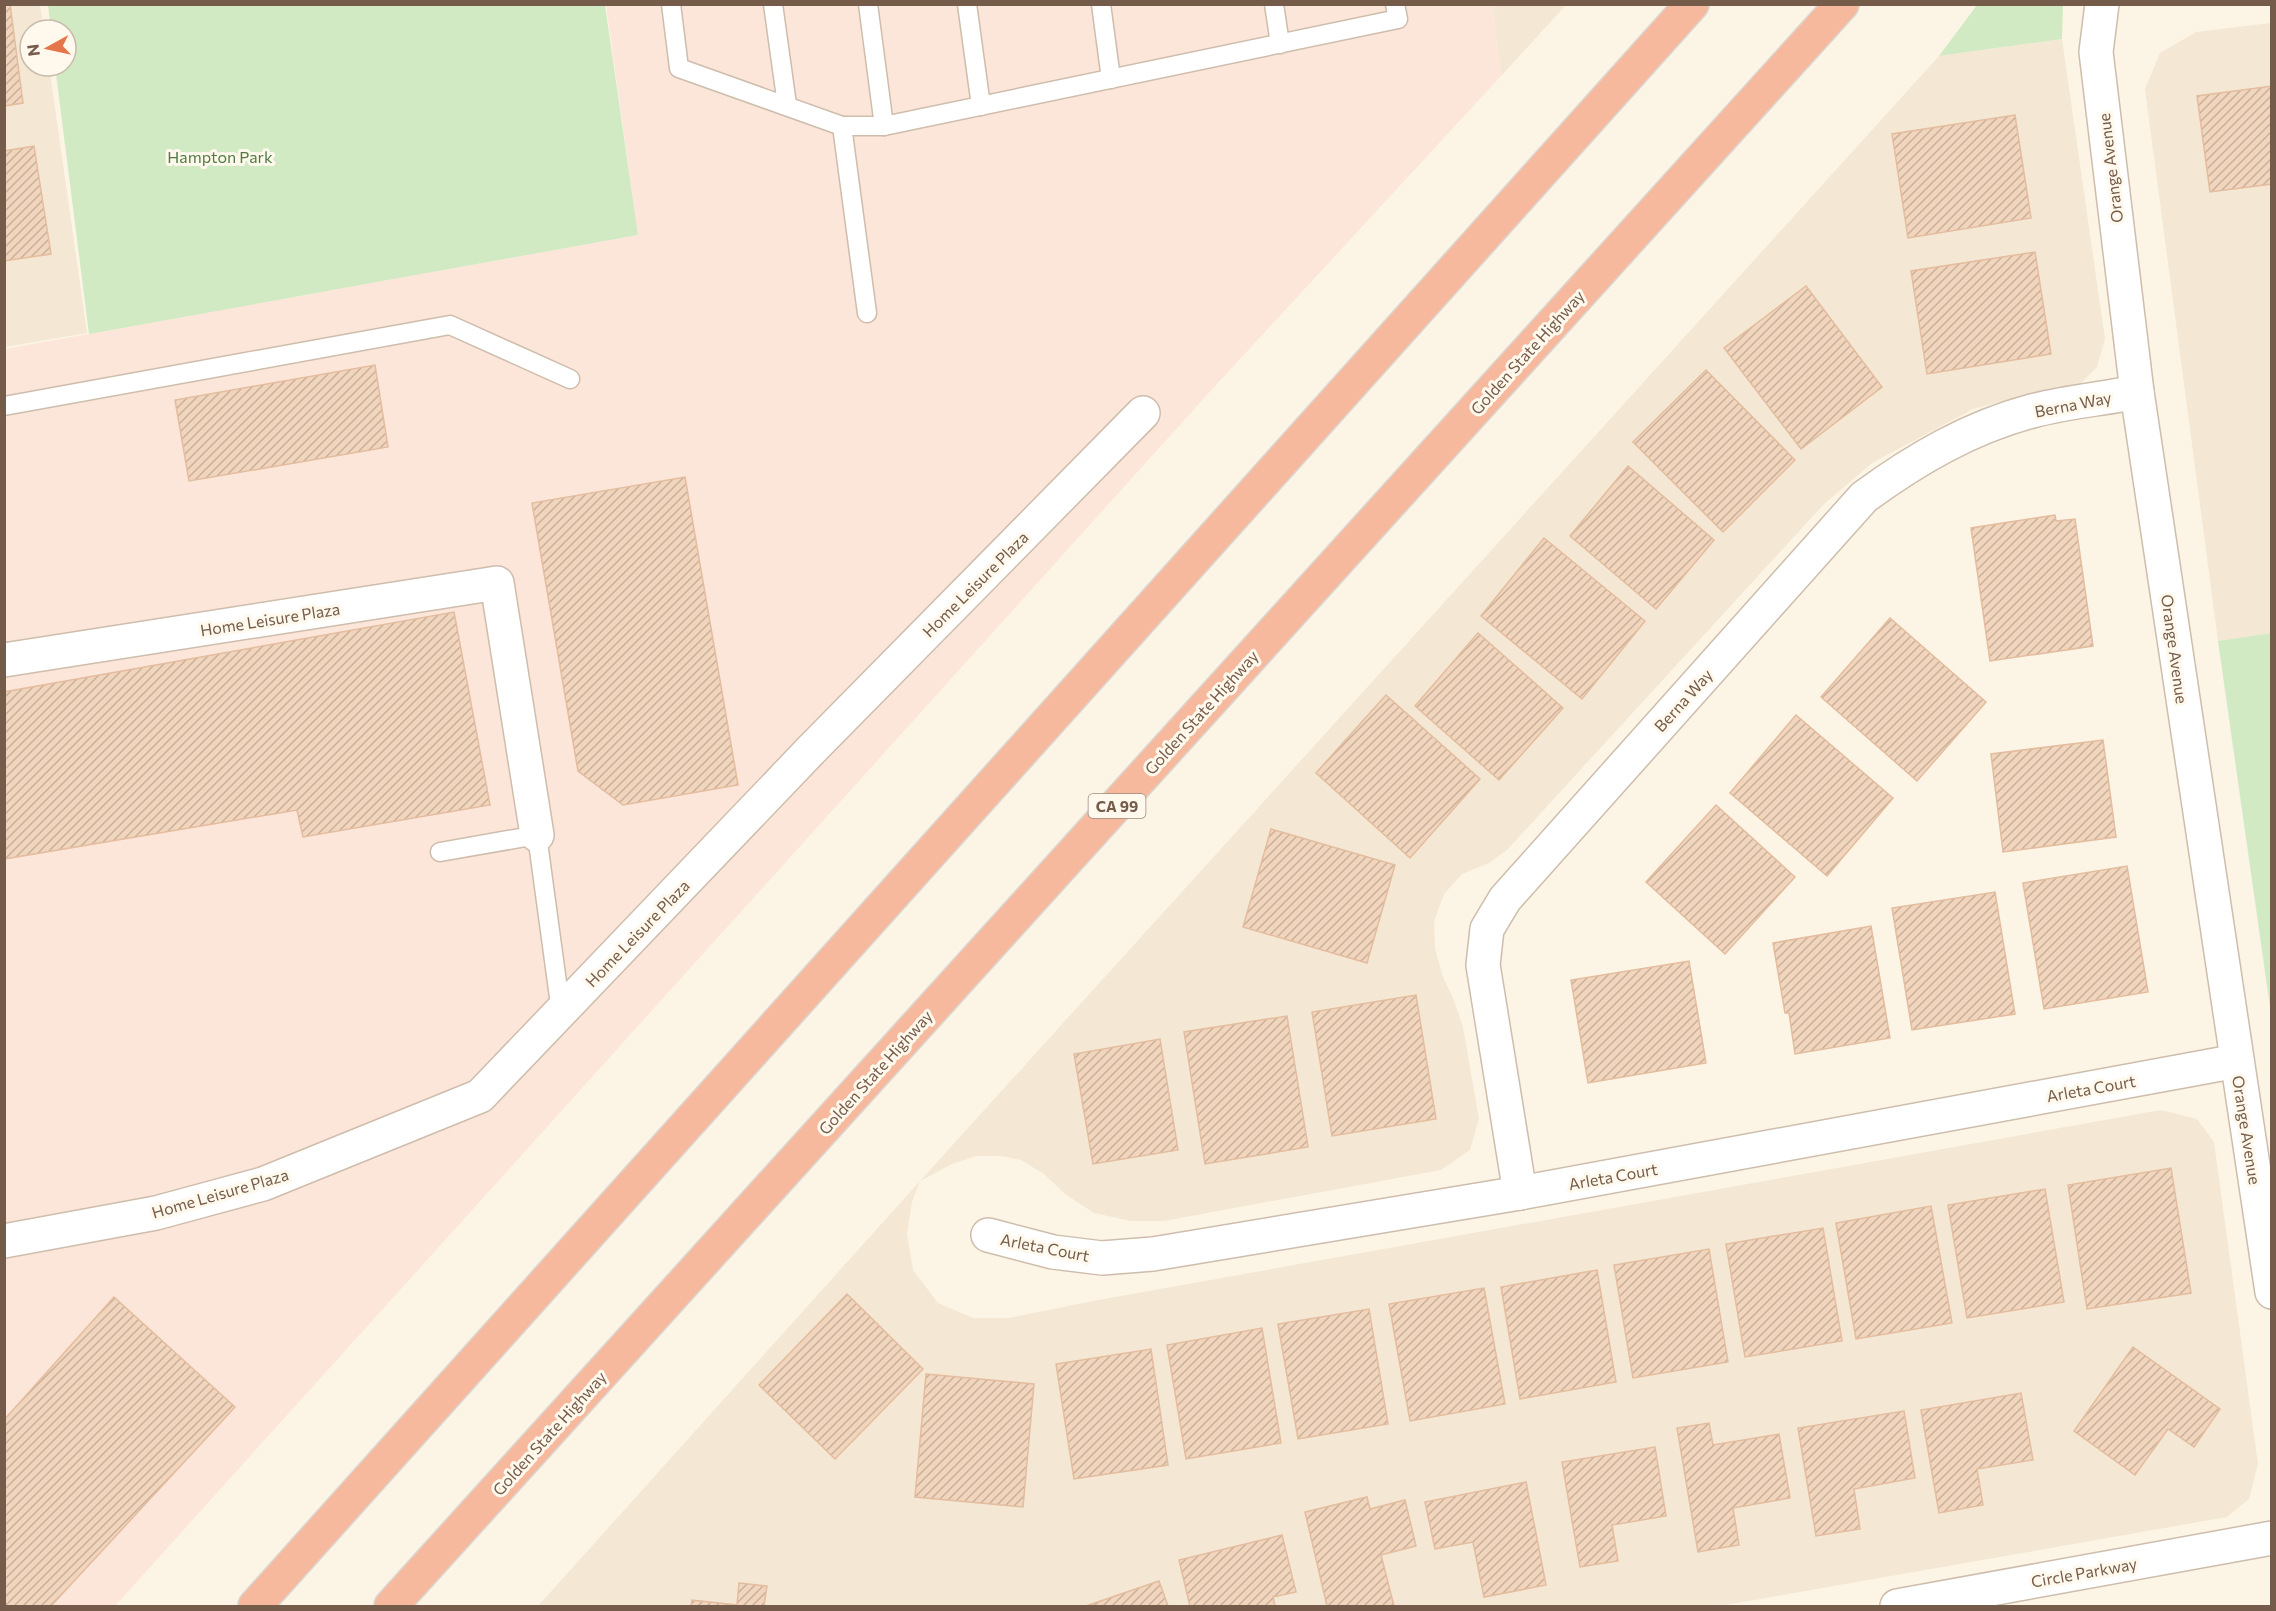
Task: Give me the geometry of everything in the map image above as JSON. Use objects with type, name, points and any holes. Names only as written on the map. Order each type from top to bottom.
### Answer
[{"type":"highway","points":[[255,1606],[1692,4]]},
{"type":"highway","name":"Golden State Highway","points":[[391,1606],[1842,4]]},
{"type":"street","name":"Orange Avenue","points":[[2102,4],[2096,52],[2137,393],[2271,1292]]},
{"type":"street","name":"Berna Way","points":[[1520,1193],[1483,965],[1487,929],[1505,899],[1864,498],[1902,469],[1944,444],[1989,425],[2033,411],[2137,393]]},
{"type":"street","name":"Home Leisure Plaza","points":[[4,1241],[148,1214],[264,1184],[480,1096],[812,748],[1143,413]]},
{"type":"street","name":"Home Leisure Plaza","points":[[4,660],[497,583],[537,834]]},
{"type":"street","name":"Arleta Court","points":[[988,1235],[1053,1252],[1102,1258],[1153,1254],[1520,1193],[2237,1061]]},
{"type":"street","name":"Circle Parkway","points":[[1898,1606],[2271,1538]]},
{"type":"lane","points":[[671,4],[679,68],[842,126],[884,126],[1398,19],[1395,4]]},
{"type":"lane","points":[[773,4],[787,105]]},
{"type":"lane","points":[[868,4],[884,126]]},
{"type":"lane","points":[[967,4],[981,106]]},
{"type":"lane","points":[[1101,4],[1111,79]]},
{"type":"lane","points":[[1274,4],[1280,44]]},
{"type":"lane","points":[[842,126],[867,313]]},
{"type":"lane","points":[[4,406],[450,325],[570,379]]},
{"type":"lane","points":[[440,852],[537,834],[561,1012]]},
{"type":"shaded area","points":[[1492,4],[1566,5],[1501,76]]},
{"type":"shaded area","points":[[5,5],[40,5],[42,18],[18,18],[18,78],[51,78],[87,333],[5,347]]},
{"type":"shaded area","points":[[606,5],[1492,5],[1501,76],[1215,386],[115,1606],[5,1606],[5,349],[638,235]]},
{"type":"shaded area","points":[[2271,23],[2271,633],[2218,641],[2145,89],[2160,53],[2196,32]]},
{"type":"shaded area","points":[[2062,39],[2105,339],[2097,367],[2078,386],[1973,409],[1872,463],[1823,505],[1507,850],[1489,863],[1462,874],[1444,894],[1434,921],[1435,949],[1443,977],[1463,1027],[1479,1119],[1470,1150],[1441,1170],[1164,1221],[1131,1221],[1094,1213],[1065,1194],[1044,1174],[1021,1160],[1001,1156],[976,1156],[952,1164],[920,1181],[1939,56]]},
{"type":"shaded area","points":[[2161,1110],[2197,1119],[2214,1142],[2258,1464],[2249,1499],[2227,1517],[1720,1606],[538,1606],[920,1181],[912,1202],[907,1234],[913,1270],[938,1303],[973,1318],[1009,1318],[1093,1301]]},
{"type":"green space","name":"Hampton Park","points":[[48,5],[605,5],[638,235],[89,334],[57,78],[78,78],[78,18],[50,18]]},
{"type":"green space","points":[[1977,5],[2063,5],[2062,39],[1939,56]]},
{"type":"green space","points":[[2272,633],[2271,1014],[2218,641]]},
{"type":"building","points":[[4,4],[10,4],[23,103],[4,106]]},
{"type":"building","points":[[2272,86],[2272,184],[2210,192],[2197,96]]},
{"type":"building","points":[[2015,115],[2031,218],[1908,238],[1892,134]]},
{"type":"building","points":[[34,146],[51,254],[4,261],[4,151]]},
{"type":"building","points":[[2035,252],[2051,354],[1927,374],[1911,271]]},
{"type":"building","points":[[1806,286],[1882,387],[1801,449],[1724,348]]},
{"type":"building","points":[[375,365],[388,447],[189,481],[175,400]]},
{"type":"building","points":[[1706,370],[1795,460],[1723,532],[1633,442]]},
{"type":"building","points":[[1628,466],[1714,540],[1656,609],[1570,536]]},
{"type":"building","points":[[685,477],[738,785],[623,805],[578,771],[532,503]]},
{"type":"building","points":[[2055,515],[2056,521],[2075,519],[2093,646],[1990,661],[1971,528]]},
{"type":"building","points":[[1544,538],[1645,621],[1582,699],[1481,616]]},
{"type":"building","points":[[454,612],[490,805],[303,837],[297,810],[4,859],[4,692]]},
{"type":"building","points":[[1890,618],[1986,702],[1917,781],[1821,697]]},
{"type":"building","points":[[1478,633],[1563,708],[1499,780],[1415,706]]},
{"type":"building","points":[[1386,695],[1480,779],[1410,858],[1316,773]]},
{"type":"building","points":[[1796,715],[1893,798],[1827,876],[1730,793]]},
{"type":"building","points":[[2103,740],[2116,837],[2003,852],[1991,754]]},
{"type":"building","points":[[1716,805],[1795,877],[1725,954],[1646,882]]},
{"type":"building","points":[[1271,829],[1395,865],[1367,963],[1243,927]]},
{"type":"building","points":[[2127,866],[2148,992],[2044,1009],[2023,883]]},
{"type":"building","points":[[1995,892],[2015,1014],[1912,1030],[1892,908]]},
{"type":"building","points":[[1871,926],[1890,1038],[1795,1054],[1789,1013],[1785,1013],[1773,943]]},
{"type":"building","points":[[1689,961],[1706,1063],[1588,1083],[1571,980]]},
{"type":"building","points":[[1416,995],[1436,1119],[1332,1136],[1312,1012]]},
{"type":"building","points":[[1287,1016],[1308,1147],[1205,1164],[1184,1032]]},
{"type":"building","points":[[1160,1039],[1178,1150],[1093,1164],[1074,1054]]},
{"type":"building","points":[[2171,1168],[2191,1293],[2087,1309],[2068,1185]]},
{"type":"building","points":[[2045,1189],[2064,1302],[1967,1318],[1948,1205]]},
{"type":"building","points":[[1931,1206],[1952,1323],[1856,1339],[1836,1223]]},
{"type":"building","points":[[1823,1228],[1842,1341],[1745,1357],[1726,1244]]},
{"type":"building","points":[[1709,1249],[1728,1362],[1633,1378],[1614,1265]]},
{"type":"building","points":[[1597,1270],[1616,1382],[1520,1399],[1501,1287]]},
{"type":"building","points":[[1484,1288],[1505,1404],[1410,1421],[1389,1304]]},
{"type":"building","points":[[847,1294],[923,1369],[835,1459],[759,1385]]},
{"type":"building","points":[[114,1297],[235,1407],[51,1606],[4,1606],[4,1420]]},
{"type":"building","points":[[1369,1309],[1388,1424],[1298,1439],[1278,1324]]},
{"type":"building","points":[[1262,1328],[1281,1443],[1186,1459],[1167,1345]]},
{"type":"building","points":[[2133,1347],[2220,1409],[2194,1447],[2168,1429],[2135,1475],[2074,1431]]},
{"type":"building","points":[[1151,1349],[1168,1465],[1074,1479],[1056,1364]]},
{"type":"building","points":[[926,1374],[1034,1384],[1023,1507],[915,1497]]},
{"type":"building","points":[[2021,1393],[2033,1460],[1977,1469],[1983,1505],[1939,1513],[1921,1410]]},
{"type":"building","points":[[1904,1411],[1915,1478],[1854,1489],[1860,1529],[1816,1536],[1798,1428]]},
{"type":"building","points":[[1709,1423],[1713,1445],[1779,1434],[1790,1498],[1733,1508],[1739,1545],[1698,1552],[1677,1428]]},
{"type":"building","points":[[1655,1447],[1666,1516],[1612,1525],[1618,1561],[1580,1567],[1562,1462]]},
{"type":"building","points":[[1526,1482],[1546,1585],[1484,1597],[1473,1542],[1435,1549],[1425,1502]]},
{"type":"building","points":[[1367,1497],[1370,1509],[1405,1500],[1416,1546],[1381,1555],[1394,1606],[1327,1606],[1305,1512]]},
{"type":"building","points":[[1282,1535],[1296,1592],[1273,1597],[1275,1606],[1190,1606],[1179,1560]]},
{"type":"building","points":[[1159,1581],[1168,1606],[1086,1606]]},
{"type":"building","points":[[739,1583],[767,1586],[764,1606],[691,1606],[692,1600],[737,1605]]}]
